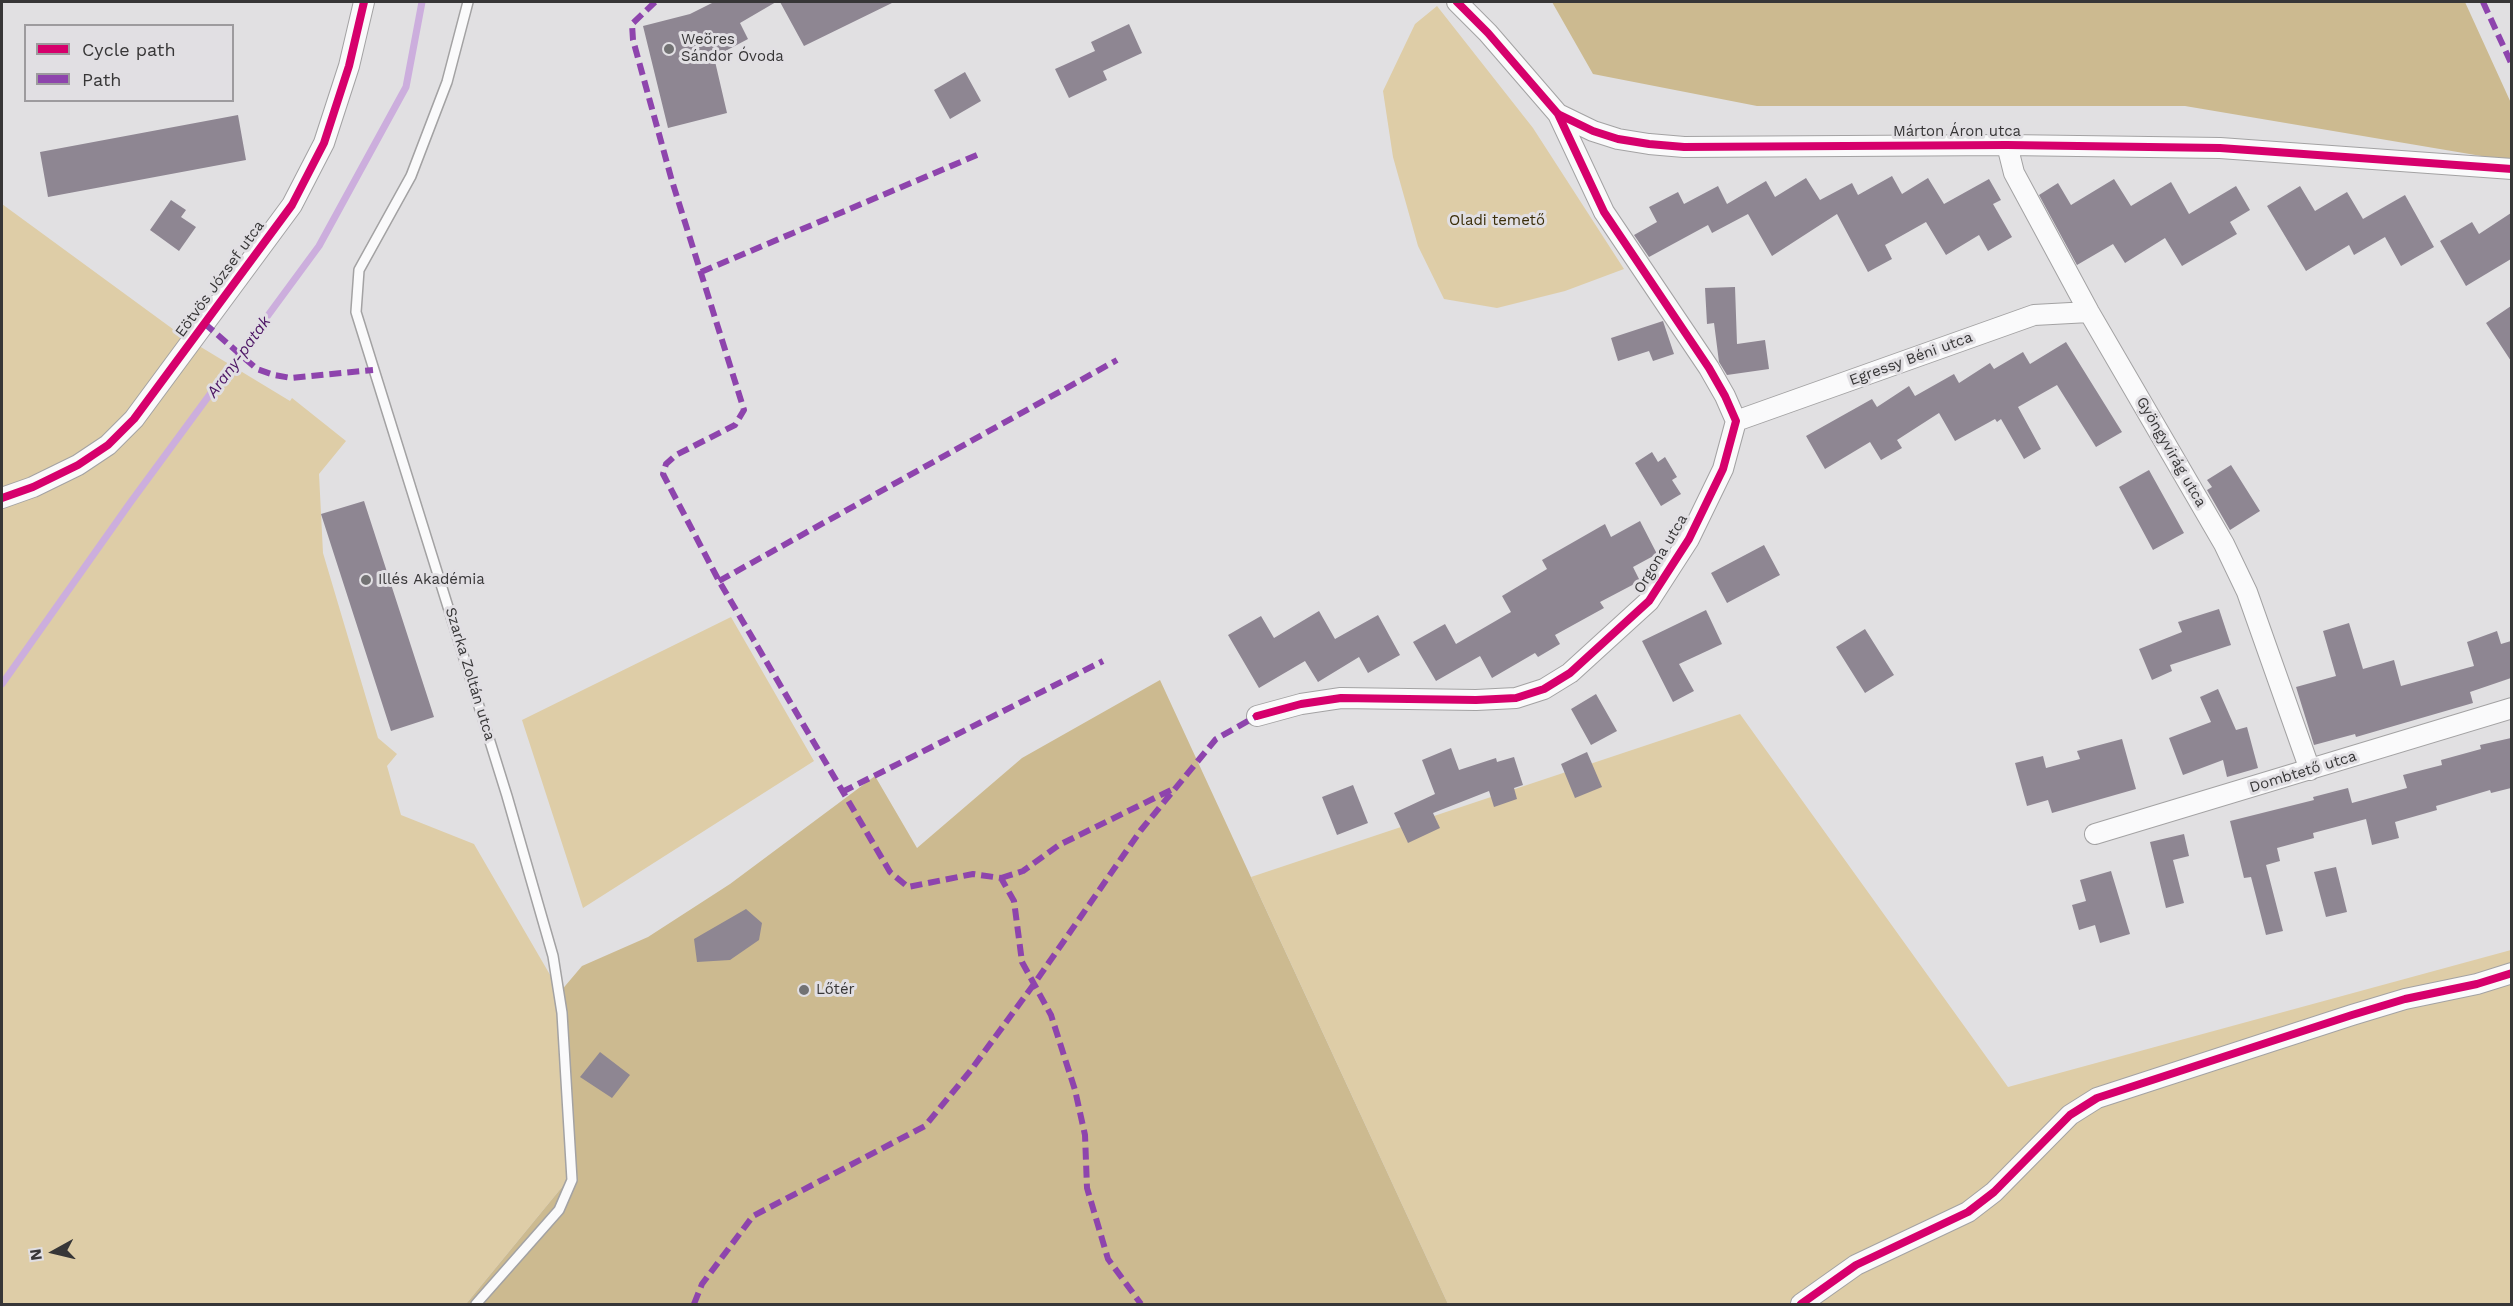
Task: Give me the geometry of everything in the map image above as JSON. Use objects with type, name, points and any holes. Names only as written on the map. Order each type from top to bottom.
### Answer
[{"type":"street","name":"Eötvös József utca","points":[[2,498],[33,487],[78,465],[108,445],[134,419],[292,205],[324,143],[349,66],[364,2]]},
{"type":"street","name":"Márton Áron utca","points":[[1457,2],[1558,114],[1593,131],[1618,139],[1684,147],[2007,145],[2220,148],[2511,169]]},
{"type":"street","points":[[1558,114],[1604,212],[1709,368],[1736,422]]},
{"type":"street","name":"Gyöngyvirág utca","points":[[2007,145],[2014,173],[2089,312],[2224,544],[2247,592],[2310,770]]},
{"type":"street","name":"Egressy Béni utca","points":[[1736,422],[2034,315],[2089,312]]},
{"type":"street","name":"Orgona utca","points":[[1257,716],[1300,704],[1341,698],[1476,700],[1516,698],[1544,689],[1570,673],[1615,634],[1648,601],[1689,538],[1722,469],[1736,422]]},
{"type":"street","name":"Dombtető utca","points":[[2095,834],[2511,708]]},
{"type":"street","points":[[1802,1305],[1856,1265],[1968,1212],[1994,1192],[2070,1115],[2097,1098],[2352,1015],[2405,999],[2477,984],[2511,973]]},
{"type":"lane","name":"Szarka Zoltán utca","points":[[468,2],[447,82],[411,176],[359,270],[356,312],[507,796],[553,956],[562,1013],[572,1180],[559,1210],[476,1305]]},
{"type":"green space","name":"Oladi temető","points":[[1437,6],[1533,128],[1624,269],[1565,291],[1497,308],[1444,299],[1418,246],[1393,157],[1383,91],[1415,24]]},
{"type":"green space","points":[[2,204],[181,335],[290,401],[292,398],[346,441],[319,474],[323,553],[378,738],[397,754],[387,766],[401,815],[474,844],[560,992],[567,1181],[466,1304],[2,1304]]},
{"type":"green space","points":[[731,617],[814,761],[583,908],[522,720]]},
{"type":"green space","points":[[1740,714],[2008,1087],[2511,950],[2511,1304],[1448,1304],[1251,877]]},
{"type":"shaded area","points":[[1552,2],[2465,2],[2511,103],[2511,161],[2185,106],[1757,106],[1593,74]]},
{"type":"shaded area","points":[[1160,680],[1448,1304],[466,1304],[567,1181],[560,992],[582,966],[648,937],[730,884],[875,776],[917,848],[1022,758]]},
{"type":"building","points":[[714,2],[776,2],[740,23],[748,39],[714,57],[727,113],[668,128],[643,26],[690,14]]},
{"type":"building","points":[[780,2],[894,2],[804,46]]},
{"type":"building","points":[[1129,24],[1142,53],[1103,71],[1107,80],[1069,98],[1055,69],[1095,51],[1091,42]]},
{"type":"building","points":[[965,72],[981,101],[950,119],[934,90]]},
{"type":"building","points":[[238,115],[246,160],[48,197],[40,152]]},
{"type":"building","points":[[1892,176],[1902,194],[1928,178],[1944,204],[1989,179],[2001,200],[1993,204],[2012,237],[1988,251],[1979,235],[1946,255],[1926,222],[1885,245],[1892,259],[1868,272],[1837,214],[1772,256],[1748,214],[1712,233],[1708,225],[1649,257],[1634,235],[1657,222],[1649,207],[1678,192],[1684,204],[1718,186],[1727,204],[1766,181],[1775,197],[1806,178],[1820,200],[1852,183],[1858,195]]},
{"type":"building","points":[[2114,179],[2131,206],[2171,182],[2189,214],[2236,186],[2250,210],[2230,222],[2237,234],[2182,266],[2165,238],[2125,263],[2113,244],[2077,265],[2039,195],[2058,183],[2071,205]]},
{"type":"building","points":[[2300,186],[2315,211],[2347,192],[2363,219],[2405,195],[2434,247],[2401,266],[2385,237],[2354,255],[2349,245],[2306,271],[2267,206]]},
{"type":"building","points":[[171,200],[186,210],[181,217],[196,227],[179,251],[150,230]]},
{"type":"building","points":[[2511,213],[2511,259],[2466,286],[2440,241],[2472,222],[2479,234]]},
{"type":"building","points":[[1735,287],[1737,344],[1765,340],[1769,369],[1727,375],[1719,362],[1714,323],[1707,324],[1705,288]]},
{"type":"building","points":[[2511,306],[2511,361],[2486,323]]},
{"type":"building","points":[[1663,321],[1674,354],[1653,361],[1649,351],[1618,361],[1611,338]]},
{"type":"building","points":[[2066,342],[2122,432],[2096,447],[2057,385],[2018,407],[2041,449],[2024,459],[2001,419],[1997,422],[1995,419],[1955,441],[1939,413],[1897,440],[1902,448],[1881,460],[1870,442],[1825,469],[1806,436],[1872,399],[1877,407],[1909,386],[1915,396],[1954,374],[1959,383],[1990,363],[1994,369],[2023,352],[2030,364]]},
{"type":"building","points":[[1652,452],[1658,462],[1665,457],[1677,477],[1672,480],[1681,494],[1661,506],[1635,463]]},
{"type":"building","points":[[2231,465],[2260,511],[2230,530],[2207,490],[2212,487],[2207,480]]},
{"type":"building","points":[[2149,470],[2184,533],[2153,550],[2119,487]]},
{"type":"building","name":"Illés Akadémia","points":[[364,501],[434,717],[391,731],[321,514]]},
{"type":"building","points":[[1640,521],[1657,554],[1633,567],[1640,581],[1600,602],[1604,608],[1555,635],[1560,644],[1538,657],[1535,653],[1492,678],[1480,656],[1436,681],[1413,642],[1445,624],[1456,644],[1511,612],[1502,596],[1547,569],[1542,560],[1605,524],[1611,537]]},
{"type":"building","points":[[1764,545],[1780,575],[1727,603],[1711,573]]},
{"type":"building","points":[[2219,609],[2231,645],[2170,665],[2172,671],[2152,680],[2139,649],[2182,632],[2178,622]]},
{"type":"building","points":[[1706,610],[1722,644],[1679,664],[1694,691],[1673,702],[1642,641]]},
{"type":"building","points":[[1319,611],[1335,639],[1378,615],[1400,655],[1368,673],[1359,657],[1318,682],[1305,661],[1259,688],[1228,635],[1261,616],[1274,638]]},
{"type":"building","points":[[2349,623],[2363,669],[2394,660],[2401,686],[2474,666],[2467,642],[2497,631],[2501,644],[2511,641],[2511,678],[2470,692],[2473,703],[2356,737],[2355,734],[2314,745],[2296,687],[2336,676],[2323,631]]},
{"type":"building","points":[[1865,629],[1894,675],[1865,693],[1836,647]]},
{"type":"building","points":[[2218,689],[2236,730],[2247,727],[2258,768],[2227,777],[2223,760],[2183,775],[2169,738],[2211,722],[2200,697]]},
{"type":"building","points":[[1596,694],[1617,731],[1591,745],[1571,709]]},
{"type":"building","points":[[2511,738],[2511,788],[2491,793],[2490,790],[2436,806],[2437,810],[2395,822],[2399,838],[2372,845],[2366,819],[2313,833],[2314,838],[2277,848],[2280,861],[2266,865],[2283,931],[2266,935],[2251,877],[2244,878],[2230,821],[2314,800],[2313,797],[2348,788],[2352,803],[2407,788],[2403,775],[2442,765],[2441,760],[2481,749],[2480,745]]},
{"type":"building","points":[[2122,739],[2136,789],[2052,813],[2048,800],[2027,806],[2015,763],[2043,756],[2046,768],[2080,759],[2077,751]]},
{"type":"building","points":[[1451,748],[1459,770],[1496,758],[1497,762],[1514,757],[1523,785],[1514,788],[1517,799],[1494,807],[1489,791],[1433,813],[1440,828],[1408,843],[1394,813],[1435,794],[1422,760]]},
{"type":"building","points":[[1587,752],[1602,787],[1575,798],[1561,764]]},
{"type":"building","points":[[1353,785],[1368,823],[1337,835],[1322,797]]},
{"type":"building","points":[[2184,834],[2189,856],[2173,860],[2184,903],[2166,908],[2150,842]]},
{"type":"building","points":[[2336,867],[2347,912],[2326,917],[2314,872]]},
{"type":"building","points":[[2111,871],[2130,934],[2100,943],[2095,925],[2079,930],[2072,905],[2086,901],[2080,880]]},
{"type":"building","points":[[746,909],[762,923],[759,940],[730,960],[697,962],[694,939]]},
{"type":"building","points":[[600,1052],[630,1075],[612,1098],[580,1077]]},
{"type":"waterway","name":"Arany-patak","points":[[2,684],[130,503],[319,246],[406,87],[422,2]]},
{"type":"marked path","points":[[655,2],[632,24],[633,40],[672,181],[744,410],[735,425],[676,455],[666,464],[663,474],[719,581],[890,872],[908,887],[973,874],[1001,878],[1014,901],[1022,962],[1051,1015],[1075,1090],[1085,1135],[1087,1188],[1108,1259],[1141,1304]]},
{"type":"marked path","points":[[2483,2],[2512,65]]},
{"type":"marked path","points":[[701,272],[977,155]]},
{"type":"marked path","points":[[204,323],[257,369],[274,375],[291,378],[373,370]]},
{"type":"marked path","points":[[719,581],[1117,360]]},
{"type":"marked path","points":[[842,792],[1103,661]]},
{"type":"marked path","points":[[694,1304],[702,1284],[753,1216],[925,1126],[971,1070],[1034,984],[1141,830],[1216,739],[1257,716]]},
{"type":"marked path","points":[[1001,878],[1023,871],[1059,845],[1173,789]]},
{"type":"cycle path","points":[[2,498],[33,487],[78,465],[108,445],[134,419],[292,205],[324,143],[349,66],[364,2]]},
{"type":"cycle path","points":[[1457,2],[1488,33],[1558,114],[1593,131],[1618,139],[1649,144],[1684,147],[2007,145],[2220,148],[2512,169]]},
{"type":"cycle path","points":[[1257,716],[1301,704],[1341,698],[1476,700],[1516,698],[1544,689],[1570,673],[1649,601],[1689,539],[1723,469],[1736,421],[1709,368],[1604,212],[1558,114]]},
{"type":"cycle path","points":[[1801,1304],[1856,1265],[1968,1212],[1994,1192],[2070,1115],[2097,1098],[2405,999],[2477,984],[2512,973]]},
{"type":"place","name":"Weöres Sándor Óvoda","points":[[669,49]]},
{"type":"place","name":"Illés Akadémia","points":[[366,580]]},
{"type":"place","name":"Lőtér","points":[[804,990]]}]
